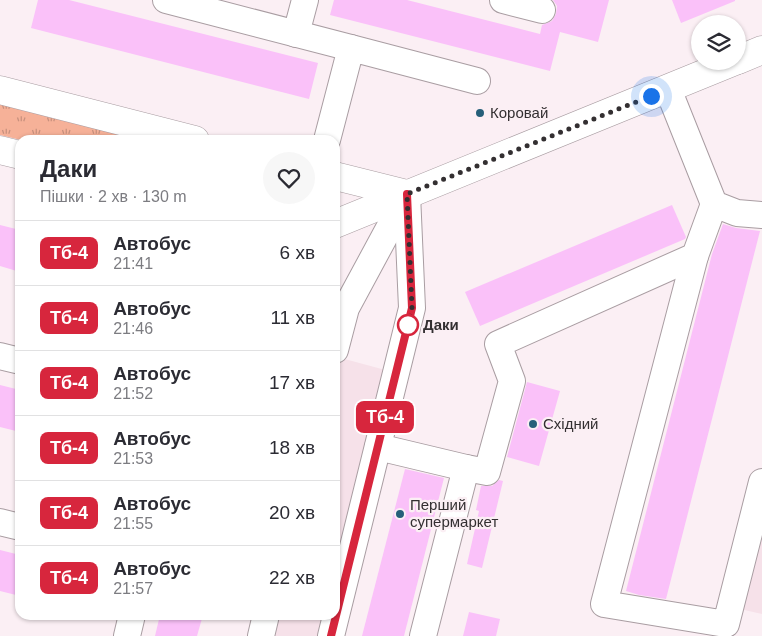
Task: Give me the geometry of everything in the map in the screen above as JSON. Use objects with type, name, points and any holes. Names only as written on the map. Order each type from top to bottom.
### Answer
[{"type":"main road","points":[[746,57],[762,50]]},
{"type":"main road","points":[[340,222],[714,70]]},
{"type":"main road","points":[[0,90],[176,135]]},
{"type":"main road","points":[[0,150],[15,154]]},
{"type":"main road","points":[[340,177],[407,194]]},
{"type":"street","points":[[166,0],[477,81]]},
{"type":"street","points":[[296,34],[305,0]]},
{"type":"street","points":[[503,0],[542,10]]},
{"type":"street","points":[[328,135],[351,48]]},
{"type":"street","points":[[668,89],[714,204],[695,256],[604,604],[726,624],[762,482]]},
{"type":"street","points":[[340,331],[346,308],[407,194]]},
{"type":"street","points":[[340,600],[412,308],[407,194]]},
{"type":"street","points":[[714,204],[737,213],[762,215]]},
{"type":"street","points":[[378,447],[487,472],[512,380],[498,344],[695,256]]},
{"type":"street","points":[[0,356],[15,360]]},
{"type":"street","points":[[423,636],[466,468]]},
{"type":"street","points":[[0,522],[15,526]]},
{"type":"street","points":[[127,636],[131,620]]},
{"type":"street","points":[[261,636],[265,620]]},
{"type":"street","points":[[331,636],[335,620]]},
{"type":"shaded area","points":[[341,358],[389,371],[340,565]]},
{"type":"shaded area","points":[[762,521],[762,614],[740,609]]},
{"type":"shaded area","points":[[275,620],[326,620],[322,636],[270,636]]},
{"type":"green space","points":[[0,103],[125,135],[15,135],[15,139],[0,135]]},
{"type":"building","points":[[38,0],[69,0],[318,63],[309,99],[31,28]]},
{"type":"building","points":[[334,0],[407,0],[540,34],[542,25],[552,21],[556,14],[557,6],[553,0],[609,0],[598,42],[560,32],[550,71],[330,15]]},
{"type":"building","points":[[672,0],[735,0],[701,15],[691,15],[691,19],[681,23]]},
{"type":"building","points":[[672,205],[686,237],[685,239],[480,326],[465,292]]},
{"type":"building","points":[[723,224],[736,228],[760,231],[666,599],[639,595],[626,591],[712,254]]},
{"type":"building","points":[[0,225],[15,229],[15,270],[0,266]]},
{"type":"building","name":"Східний","points":[[527,382],[560,391],[539,466],[507,457]]},
{"type":"building","points":[[0,385],[15,389],[15,431],[0,427]]},
{"type":"building","points":[[405,469],[444,478],[404,636],[362,636]]},
{"type":"building","points":[[499,480],[503,481],[482,568],[467,564],[479,511],[476,510],[481,486],[492,486]]},
{"type":"building","points":[[0,550],[15,554],[15,595],[0,591]]},
{"type":"building","points":[[469,612],[500,619],[496,636],[463,636]]},
{"type":"building","points":[[159,620],[202,620],[197,636],[155,636]]},
{"type":"bus line","name":"Тб-4","points":[[340,600],[412,308],[407,194]]},
{"type":"bus line","name":"Тб-4","points":[[331,636],[335,620]]},
{"type":"place","name":"Коровай","points":[[480,113]]},
{"type":"place","name":"Даки","points":[[408,325]]},
{"type":"place","name":"Східний","points":[[533,424]]},
{"type":"place","name":"Перший супермаркет","points":[[400,514]]},
{"type":"route","points":[[408,325],[412,308],[407,194],[651,96]]}]
